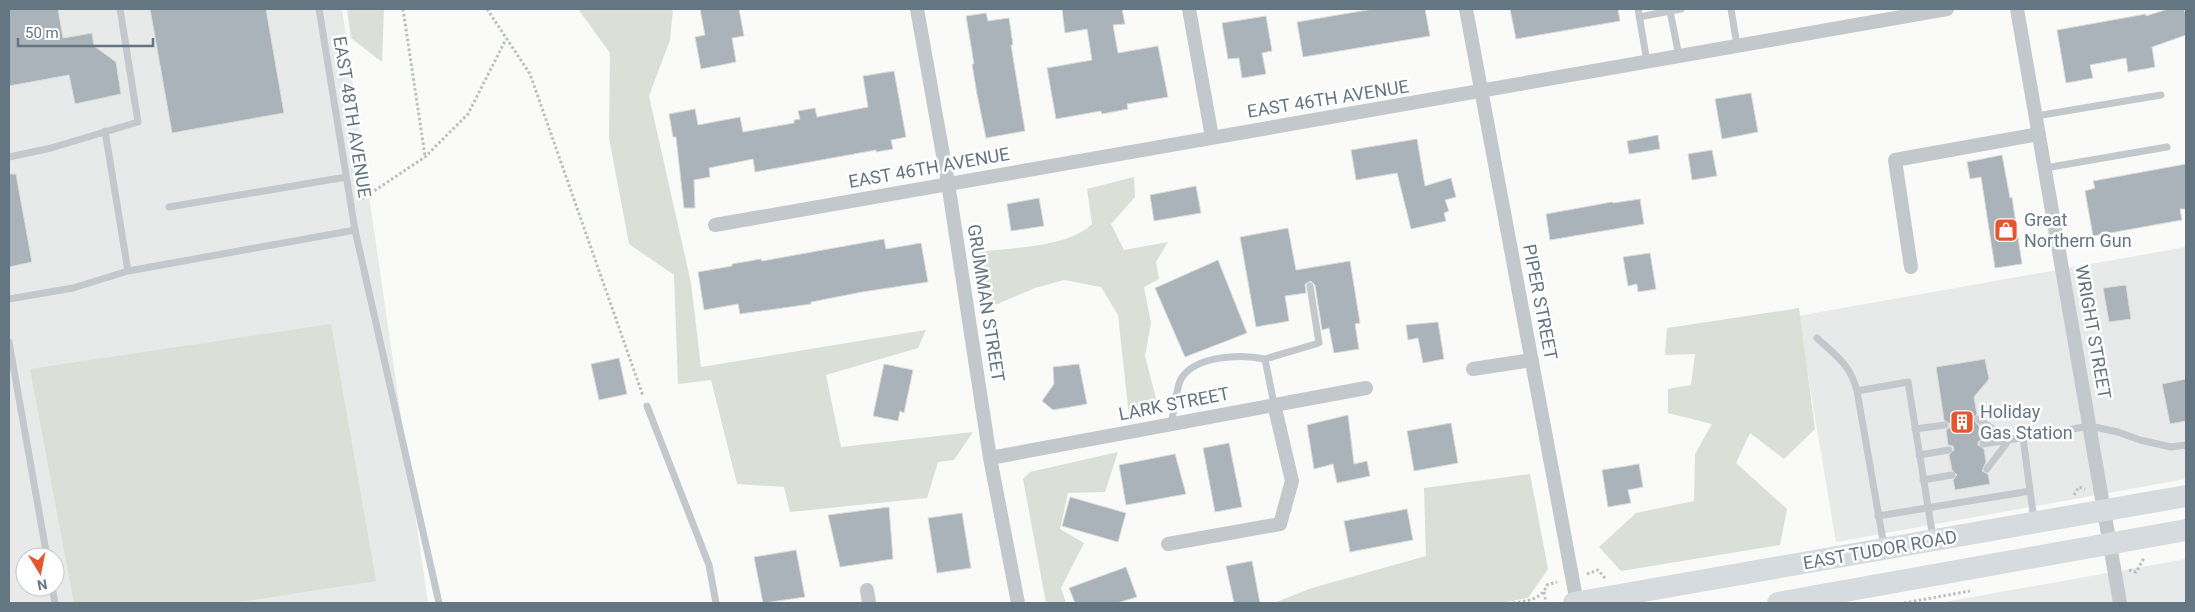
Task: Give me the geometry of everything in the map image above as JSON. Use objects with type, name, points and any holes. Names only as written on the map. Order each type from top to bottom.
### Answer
[{"type":"main road","name":"EAST TUDOR ROAD","points":[[1576,603],[2186,496]]},
{"type":"main road","name":"EAST TUDOR ROAD","points":[[1778,603],[2186,530]]},
{"type":"street","name":"GRUMMAN STREET","points":[[917,9],[948,183],[990,458],[1018,603]]},
{"type":"street","points":[[1189,9],[1212,137]]},
{"type":"street","name":"PIPER STREET","points":[[1466,9],[1576,603]]},
{"type":"street","name":"EAST 46TH AVENUE","points":[[715,226],[948,183],[1482,92],[1947,9]]},
{"type":"street","name":"WRIGHT STREET","points":[[2017,9],[2120,603]]},
{"type":"street","points":[[1911,266],[1895,160],[2039,134]]},
{"type":"street","points":[[1473,369],[1532,360]]},
{"type":"street","name":"LARK STREET","points":[[990,458],[1366,388]]},
{"type":"street","points":[[1168,544],[1280,524],[1292,481],[1274,404]]},
{"type":"lane","points":[[9,157],[50,148],[138,122],[120,9]]},
{"type":"lane","name":"EAST 48TH AVENUE","points":[[320,9],[355,230],[439,603]]},
{"type":"lane","points":[[1647,62],[1638,13],[1681,9]]},
{"type":"lane","points":[[1731,9],[1737,45]]},
{"type":"lane","points":[[1670,11],[1679,56]]},
{"type":"lane","points":[[2036,116],[2161,95]]},
{"type":"lane","points":[[105,131],[128,271]]},
{"type":"lane","points":[[2045,168],[2167,147]]},
{"type":"lane","points":[[169,207],[346,177]]},
{"type":"lane","points":[[9,299],[73,288],[128,271],[355,230]]},
{"type":"lane","points":[[1171,424],[1181,379],[1203,362],[1228,357],[1250,356],[1265,359],[1319,343],[1310,286]]},
{"type":"lane","points":[[1817,338],[1844,362],[1852,374],[1857,391],[1884,549]]},
{"type":"lane","points":[[9,342],[45,547]]},
{"type":"lane","points":[[1265,359],[1274,404]]},
{"type":"lane","points":[[1857,391],[1908,382],[1933,540]]},
{"type":"lane","points":[[647,406],[709,565],[716,603]]},
{"type":"lane","points":[[1978,419],[2010,440]]},
{"type":"lane","points":[[1915,429],[1945,424]]},
{"type":"lane","points":[[1983,444],[2090,426],[2171,447],[2186,445]]},
{"type":"lane","points":[[2023,438],[2035,523]]},
{"type":"lane","points":[[1987,469],[2010,440]]},
{"type":"lane","points":[[1919,455],[1949,450]]},
{"type":"lane","points":[[1924,480],[1952,475]]},
{"type":"lane","points":[[1878,516],[2030,491]]},
{"type":"path","points":[[403,9],[425,157]]},
{"type":"path","points":[[487,9],[530,74],[647,406]]},
{"type":"path","points":[[351,207],[425,157],[468,114],[506,38]]},
{"type":"path","points":[[2114,567],[2118,566],[2136,572],[2144,558],[2152,557]]},
{"type":"path","points":[[1513,603],[1534,599],[1544,592],[1547,585]]},
{"type":"path","points":[[1904,603],[1978,590]]},
{"type":"path","points":[[1544,592],[1546,603]]},
{"type":"shaded area","points":[[9,9],[342,9],[428,603],[9,603]]},
{"type":"shaded area","points":[[347,9],[384,9],[382,62],[351,38]]},
{"type":"shaded area","points":[[578,9],[673,9],[670,40],[649,96],[691,283],[701,367],[926,330],[918,348],[826,375],[841,447],[973,432],[954,460],[938,462],[927,498],[790,512],[784,487],[737,484],[711,380],[678,384],[674,275],[629,244],[609,138],[610,53]]},
{"type":"shaded area","points":[[1134,177],[1135,197],[1111,224],[1124,250],[1168,242],[1156,262],[1159,279],[1144,287],[1151,323],[1145,356],[1159,410],[1129,416],[1118,315],[1101,287],[1064,280],[1035,288],[990,307],[975,252],[1037,246],[1068,238],[1081,232],[1092,224],[1087,189]]},
{"type":"shaded area","points":[[2186,247],[2186,479],[1836,542],[1798,316]]},
{"type":"shaded area","points":[[1799,308],[1815,429],[1784,459],[1750,433],[1736,463],[1787,509],[1780,545],[1621,571],[1599,547],[1636,513],[1694,501],[1695,454],[1712,424],[1668,413],[1668,389],[1691,385],[1695,354],[1665,355],[1667,328]]},
{"type":"shaded area","points":[[331,324],[376,581],[233,603],[74,603],[65,547],[63,547],[30,369]]},
{"type":"shaded area","points":[[1118,452],[1105,492],[1068,493],[1060,529],[1084,543],[1061,588],[1066,603],[1046,603],[1023,479],[1030,472]]},
{"type":"shaded area","points":[[1530,474],[1548,569],[1528,598],[1501,603],[1274,603],[1312,588],[1426,556],[1424,488]]},
{"type":"shaded area","points":[[2186,559],[2186,603],[1939,603]]},
{"type":"building","points":[[9,9],[58,9],[63,38],[92,33],[94,46],[116,62],[121,94],[75,104],[69,75],[9,86]]},
{"type":"building","points":[[150,9],[266,9],[284,113],[172,133]]},
{"type":"building","points":[[700,9],[739,9],[744,36],[732,38],[736,62],[701,69],[695,37],[705,35]]},
{"type":"building","points":[[1062,9],[1122,9],[1125,24],[1113,25],[1118,53],[1158,46],[1168,97],[1127,104],[1128,109],[1102,114],[1101,111],[1056,119],[1047,68],[1092,60],[1087,29],[1065,33]]},
{"type":"building","points":[[1373,9],[1425,9],[1430,36],[1303,57],[1297,22]]},
{"type":"building","points":[[1510,9],[1618,9],[1620,21],[1516,39]]},
{"type":"building","points":[[2168,9],[2184,9],[2186,15],[2186,35],[2152,47],[2155,67],[2128,72],[2126,58],[2090,65],[2093,78],[2066,83],[2057,30],[2146,14],[2146,16]]},
{"type":"building","points":[[986,13],[988,21],[1009,18],[1013,45],[1011,45],[1025,131],[986,138],[972,64],[974,64],[966,16]]},
{"type":"building","points":[[1266,16],[1272,51],[1262,53],[1266,74],[1242,78],[1239,58],[1228,59],[1222,23]]},
{"type":"building","points":[[894,71],[906,137],[891,140],[893,149],[876,152],[876,150],[755,172],[753,159],[709,168],[710,177],[694,180],[695,208],[684,208],[676,137],[673,137],[669,114],[695,109],[698,125],[740,117],[743,132],[794,123],[794,120],[800,119],[798,111],[815,108],[817,117],[868,107],[863,76]]},
{"type":"building","points":[[1751,93],[1758,132],[1722,139],[1715,99]]},
{"type":"building","points":[[1658,135],[1660,149],[1629,154],[1627,141]]},
{"type":"building","points":[[1417,139],[1425,186],[1451,178],[1456,197],[1445,200],[1449,211],[1444,213],[1446,221],[1411,229],[1397,173],[1356,180],[1351,150]]},
{"type":"building","points":[[1712,150],[1717,176],[1692,180],[1688,154]]},
{"type":"building","points":[[2002,155],[2010,198],[2012,197],[2022,264],[1995,268],[1981,177],[1970,179],[1967,162]]},
{"type":"building","points":[[2186,164],[2186,209],[2180,209],[2182,220],[2093,236],[2085,191],[2095,188],[2093,181]]},
{"type":"building","points":[[9,174],[16,174],[32,262],[9,267]]},
{"type":"building","points":[[1196,186],[1201,213],[1154,221],[1150,195]]},
{"type":"building","points":[[1039,198],[1044,226],[1011,231],[1007,204]]},
{"type":"building","points":[[1640,199],[1644,224],[1550,240],[1546,214]]},
{"type":"building","points":[[1288,228],[1296,270],[1350,261],[1360,323],[1355,324],[1359,349],[1334,353],[1329,328],[1322,330],[1315,285],[1311,281],[1305,284],[1306,293],[1285,296],[1289,321],[1256,327],[1240,237]]},
{"type":"building","points":[[884,239],[886,249],[921,243],[928,282],[862,292],[811,302],[811,304],[740,314],[738,304],[704,310],[698,272],[732,266],[732,264],[761,259],[762,261]]},
{"type":"building","points":[[1650,253],[1656,289],[1638,292],[1637,284],[1628,286],[1623,257]]},
{"type":"building","points":[[1218,260],[1247,333],[1185,357],[1155,288]]},
{"type":"building","points":[[2126,285],[2131,319],[2109,322],[2103,288]]},
{"type":"building","points":[[1438,322],[1444,359],[1423,363],[1418,338],[1408,340],[1406,325]]},
{"type":"building","points":[[619,358],[627,394],[599,400],[591,364]]},
{"type":"building","name":"Holiday Gas Station","points":[[1985,359],[1989,379],[1974,397],[1977,414],[1973,419],[1979,426],[1982,439],[1978,442],[1978,445],[1984,449],[1986,462],[1982,471],[1988,474],[1990,484],[1955,490],[1953,480],[1957,475],[1952,470],[1949,455],[1954,450],[1953,446],[1948,445],[1946,430],[1950,427],[1950,424],[1944,420],[1936,367]]},
{"type":"building","points":[[884,364],[913,370],[904,413],[900,411],[898,421],[873,416]]},
{"type":"building","points":[[1079,364],[1087,404],[1053,410],[1042,401],[1054,384],[1053,367]]},
{"type":"building","points":[[2186,379],[2186,421],[2170,424],[2162,384]]},
{"type":"building","points":[[1348,415],[1354,464],[1367,461],[1370,476],[1337,483],[1333,464],[1314,469],[1307,425]]},
{"type":"building","points":[[1451,423],[1458,463],[1414,471],[1407,431]]},
{"type":"building","points":[[1229,443],[1242,507],[1215,512],[1203,448]]},
{"type":"building","points":[[1175,454],[1186,494],[1126,505],[1119,465]]},
{"type":"building","points":[[1639,464],[1643,487],[1628,490],[1631,503],[1608,507],[1602,470]]},
{"type":"building","points":[[1070,497],[1126,513],[1118,542],[1062,526]]},
{"type":"building","points":[[889,507],[893,559],[840,567],[828,515]]},
{"type":"building","points":[[1407,509],[1413,540],[1350,552],[1344,521]]},
{"type":"building","points":[[962,513],[971,568],[937,573],[928,518]]},
{"type":"building","points":[[796,550],[805,597],[763,603],[754,557]]},
{"type":"building","points":[[1252,561],[1260,603],[1234,603],[1226,566]]},
{"type":"building","points":[[1126,567],[1137,597],[1117,603],[1075,603],[1069,588]]},
{"type":"place","name":"Great Northern Gun","points":[[2006,230]]},
{"type":"place","name":"Holiday Gas Station","points":[[1962,422]]}]
